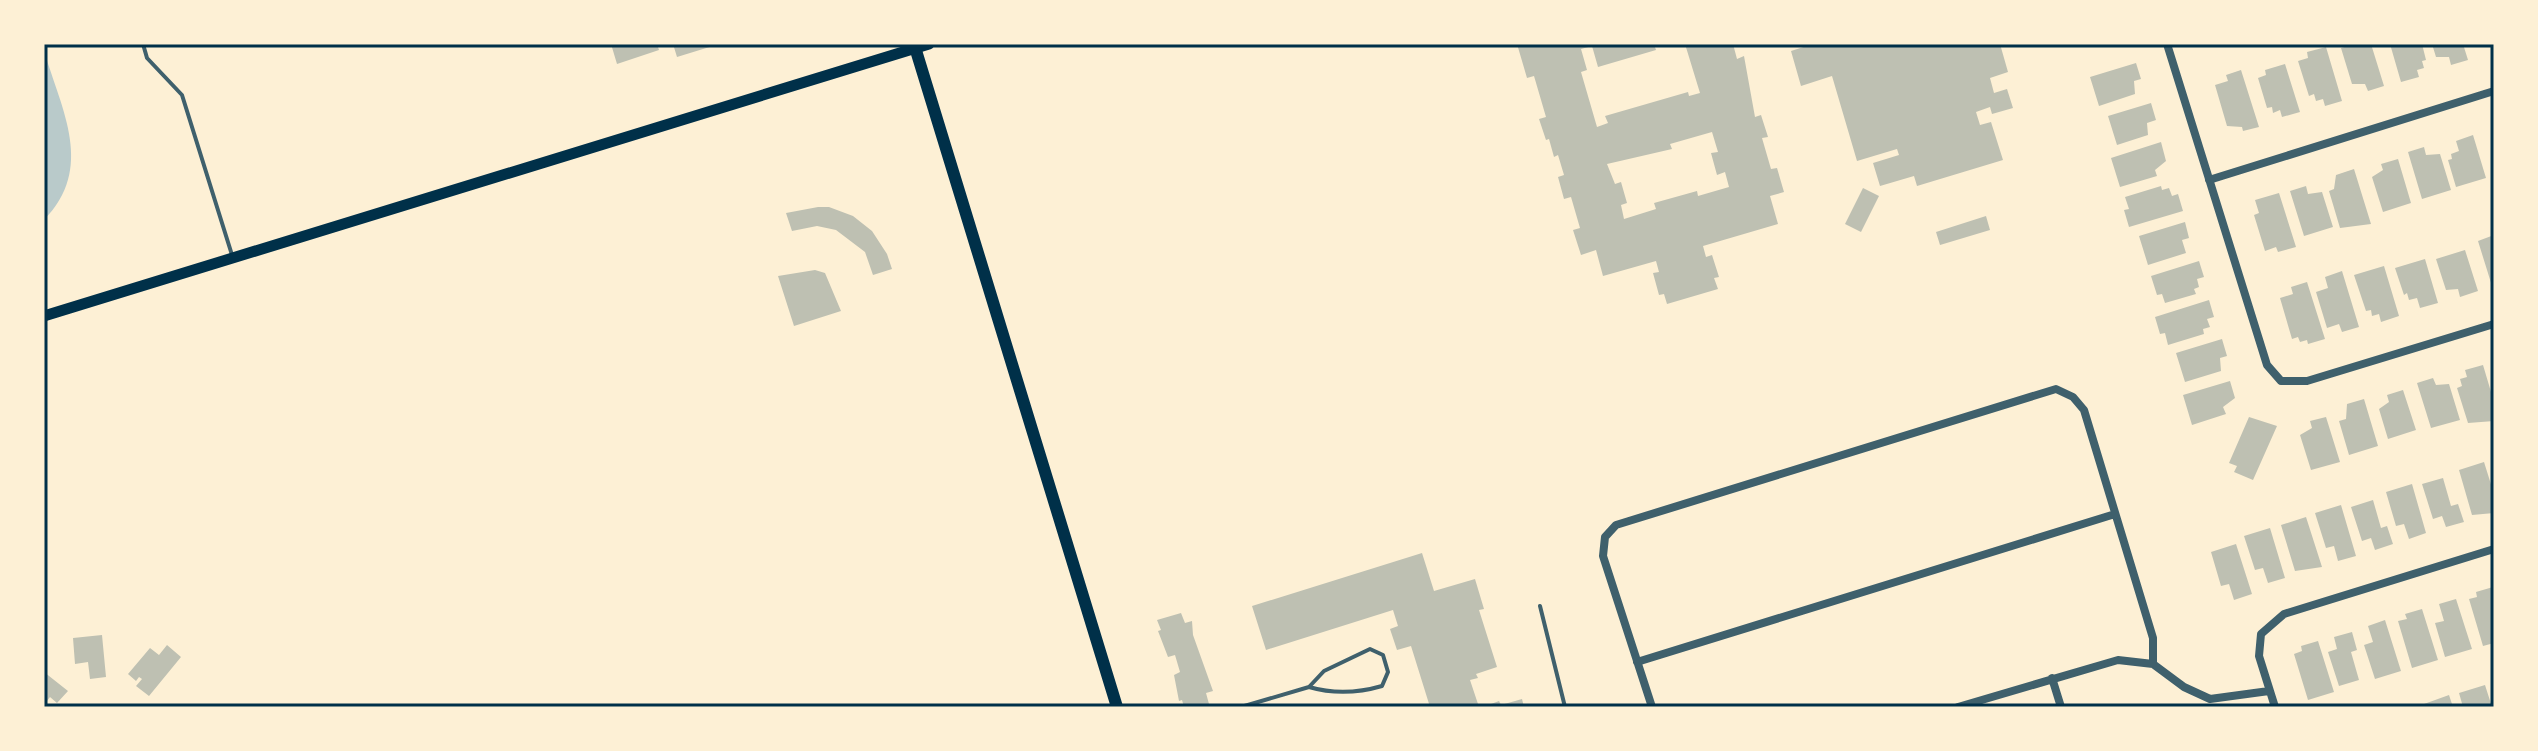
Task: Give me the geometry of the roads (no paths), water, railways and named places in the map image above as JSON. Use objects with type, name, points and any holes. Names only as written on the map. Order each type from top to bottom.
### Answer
[{"type":"main road","points":[[44,316],[929,44]]},
{"type":"main road","points":[[915,46],[1117,707]]},
{"type":"street","points":[[2167,44],[2267,365],[2281,381],[2307,381],[2494,324]]},
{"type":"street","points":[[2209,180],[2494,91]]},
{"type":"street","points":[[1652,707],[1603,556],[1605,537],[1616,525],[2056,389],[2073,397],[2084,410],[2153,638],[2153,664]]},
{"type":"street","points":[[1637,662],[2115,514]]},
{"type":"street","points":[[2275,707],[2259,656],[2261,634],[2284,614],[2494,549]]},
{"type":"street","points":[[1958,707],[2118,660],[2153,664],[2209,703],[2269,691]]},
{"type":"street","points":[[2052,678],[2061,707]]},
{"type":"lane","points":[[143,44],[147,58],[182,95],[233,257]]},
{"type":"lane","points":[[1540,606],[1565,707]]},
{"type":"lane","points":[[1241,707],[1309,687],[1324,671],[1370,649],[1383,655],[1388,672],[1382,686],[1364,691],[1332,693],[1309,687]]}]
